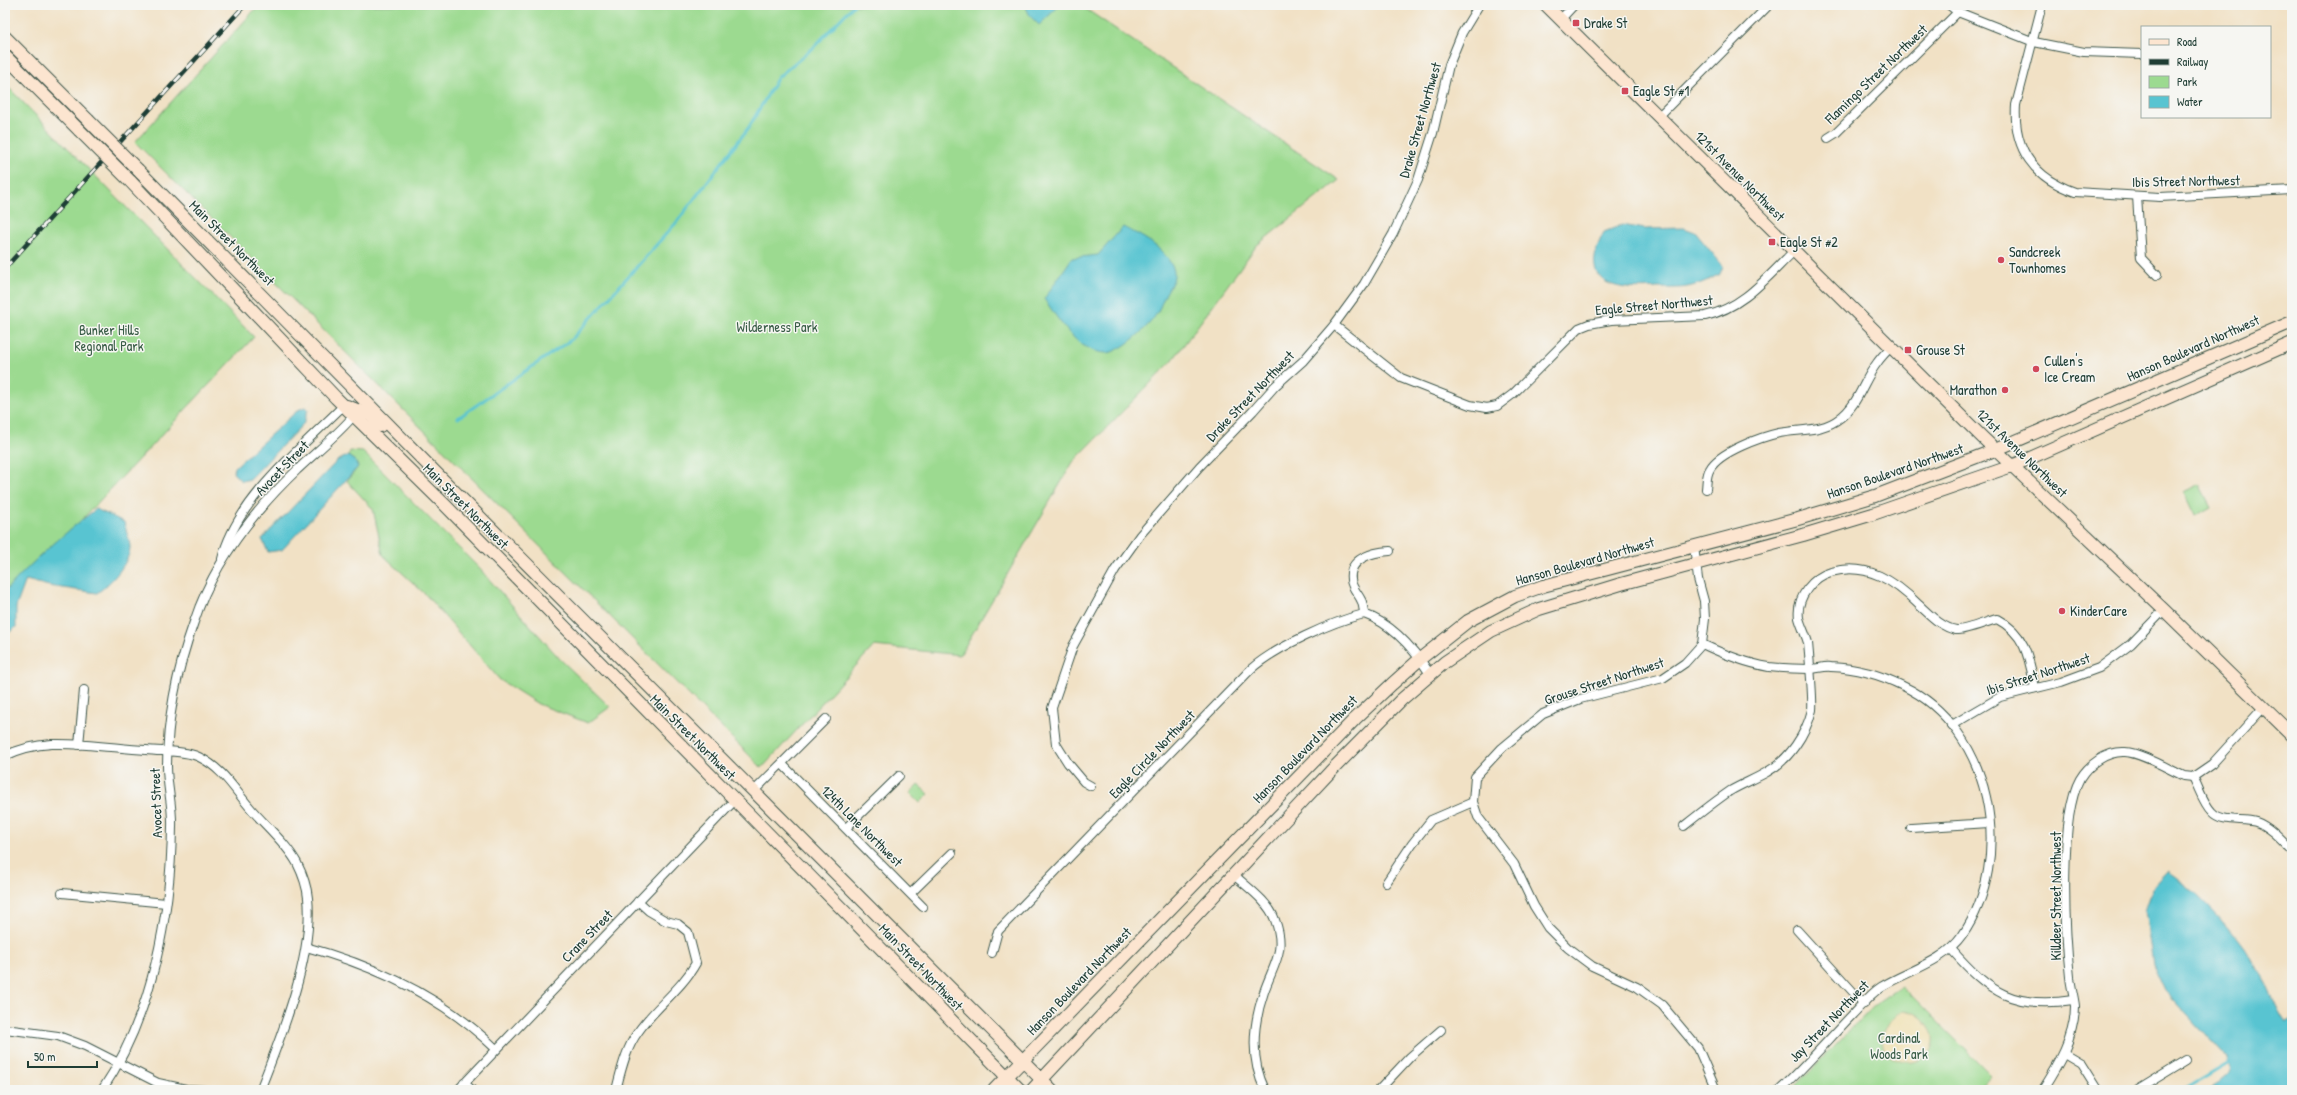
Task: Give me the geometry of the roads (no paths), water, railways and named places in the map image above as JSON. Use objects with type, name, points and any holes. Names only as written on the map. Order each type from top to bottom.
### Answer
[{"type":"main road","name":"121st Avenue Northwest","points":[[1546,5],[1995,450],[2164,610],[2292,735]]},
{"type":"main road","name":"Main Street Northwest","points":[[5,37],[363,397],[435,472],[755,790],[1052,1090]]},
{"type":"main road","name":"Main Street Northwest","points":[[5,56],[130,181],[344,405],[355,413],[1020,1090]]},
{"type":"main road","name":"Hanson Boulevard Northwest","points":[[994,1090],[1355,719],[1420,659],[1468,621],[1515,596],[1694,546],[1798,519],[1875,496],[1995,450],[2292,322]]},
{"type":"main road","points":[[2247,362],[2258,350],[2292,336]]},
{"type":"main road","points":[[1032,1090],[1335,766],[1401,700],[1430,674],[1492,631],[1539,609],[1697,564],[1803,536],[1873,514],[2012,466],[2292,343]]},
{"type":"main road","name":"Main Street Northwest","points":[[355,413],[370,416],[419,465],[435,472]]},
{"type":"street","name":"Drake Street Northwest","points":[[1091,786],[1084,782],[1068,763],[1056,744],[1052,708],[1073,646],[1115,570],[1140,535],[1199,467],[1254,411],[1275,386],[1303,361],[1334,325],[1364,284],[1407,205],[1425,161],[1452,54],[1479,5]]},
{"type":"street","points":[[1560,20],[1574,5]]},
{"type":"street","points":[[1659,116],[1769,5]]},
{"type":"street","points":[[1949,5],[1958,12],[2034,42],[2084,52],[2141,54]]},
{"type":"street","points":[[2034,42],[2042,5]]},
{"type":"street","name":"Flamingo Street Northwest","points":[[1828,138],[1836,133],[1958,12]]},
{"type":"street","name":"Ibis Street Northwest","points":[[2034,42],[2016,105],[2015,120],[2017,137],[2026,156],[2038,172],[2064,188],[2075,192],[2160,197],[2292,190]]},
{"type":"street","points":[[2137,196],[2141,258],[2157,276]]},
{"type":"street","name":"Eagle Street Northwest","points":[[1334,325],[1401,378],[1470,405],[1487,408],[1497,406],[1513,394],[1579,328],[1600,321],[1705,316],[1717,313],[1728,309],[1746,297],[1794,251]]},
{"type":"street","points":[[1706,489],[1707,476],[1710,467],[1717,460],[1748,444],[1779,433],[1819,428],[1840,419],[1850,410],[1876,363],[1891,347]]},
{"type":"street","name":"Avocet Street","points":[[102,1090],[118,1062],[139,1018],[152,980],[162,942],[172,826],[167,766],[173,703],[185,649],[200,603],[222,560],[258,512],[287,479],[355,413],[363,397]]},
{"type":"street","name":"Avocet Street","points":[[222,560],[225,547],[253,500],[273,477],[344,405]]},
{"type":"street","points":[[1694,546],[1698,579],[1704,601],[1705,619],[1702,644]]},
{"type":"street","points":[[1390,550],[1373,552],[1365,555],[1352,570],[1351,580],[1354,590],[1362,601],[1364,614],[1374,618],[1392,630],[1420,659],[1430,674]]},
{"type":"street","points":[[1684,826],[1730,791],[1782,762],[1804,732],[1812,708],[1808,643],[1799,617],[1803,596],[1808,586],[1818,577],[1846,568],[1863,570],[1883,576],[1900,587],[1932,617],[1945,626],[1958,630],[1997,619],[2008,624],[2018,636],[2028,653],[2035,688]]},
{"type":"street","name":"Ibis Street Northwest","points":[[1952,726],[2000,697],[2061,682],[2099,668],[2131,644],[2164,610]]},
{"type":"street","name":"Eagle Circle Northwest","points":[[992,953],[998,931],[1251,669],[1265,657],[1287,645],[1364,614]]},
{"type":"street","name":"Jay Street Northwest","points":[[1702,644],[1751,663],[1769,667],[1809,669],[1838,668],[1885,678],[1905,687],[1943,714],[1964,742],[1978,768],[1988,803],[1989,823],[1987,872],[1978,904],[1962,936],[1951,950],[1879,988],[1780,1090]]},
{"type":"street","name":"Grouse Street Northwest","points":[[1473,802],[1475,777],[1502,748],[1543,714],[1580,699],[1663,678],[1685,663],[1702,644]]},
{"type":"street","points":[[79,745],[84,690]]},
{"type":"street","points":[[2263,708],[2212,764],[2193,777],[2213,813],[2222,818],[2241,818],[2258,822],[2274,833],[2292,851]]},
{"type":"street","points":[[755,790],[826,719]]},
{"type":"street","points":[[5,756],[23,749],[51,744],[168,752],[198,757],[218,768],[282,842],[297,863],[308,896],[309,922],[306,947],[278,1044],[260,1090]]},
{"type":"street","name":"Killdeer Street Northwest","points":[[2042,1090],[2064,1053],[2071,1029],[2075,1007],[2073,1000],[2067,933],[2067,834],[2073,797],[2080,779],[2091,765],[2106,755],[2125,752],[2184,776],[2193,777]]},
{"type":"street","name":"124th Lane Northwest","points":[[782,764],[911,893],[923,907]]},
{"type":"street","points":[[846,828],[899,776]]},
{"type":"street","name":"Crane Street","points":[[458,1090],[735,800]]},
{"type":"street","points":[[1386,883],[1412,844],[1431,820],[1473,802],[1478,817],[1514,864],[1534,906],[1548,928],[1568,948],[1592,966],[1638,987],[1662,1005],[1698,1048],[1716,1090]]},
{"type":"street","points":[[1911,828],[1989,823]]},
{"type":"street","points":[[911,893],[952,853]]},
{"type":"street","points":[[1234,875],[1264,903],[1275,919],[1280,942],[1277,964],[1264,990],[1256,1018],[1256,1061],[1259,1079],[1265,1090]]},
{"type":"street","points":[[62,892],[166,903]]},
{"type":"street","points":[[616,1090],[626,1055],[637,1032],[688,978],[696,964],[688,932],[678,924],[666,921],[649,911],[638,901]]},
{"type":"street","points":[[1797,930],[1864,1004]]},
{"type":"street","points":[[306,947],[360,964],[429,997],[463,1019],[496,1049]]},
{"type":"street","points":[[1951,950],[1987,986],[1999,993],[2028,1003],[2054,1003],[2073,1000]]},
{"type":"street","points":[[5,1029],[58,1036],[85,1046],[158,1083],[186,1089],[206,1090]]},
{"type":"street","points":[[1379,1090],[1410,1057],[1441,1030]]},
{"type":"street","points":[[2064,1053],[2081,1063],[2098,1090]]},
{"type":"street","points":[[2137,1090],[2186,1060]]},
{"type":"street","points":[[464,1083],[472,1090]]},
{"type":"water","points":[[1025,5],[1060,5],[1039,25],[1030,16]]},
{"type":"water","points":[[1622,225],[1645,229],[1684,228],[1695,232],[1723,266],[1720,274],[1698,284],[1677,288],[1627,288],[1615,286],[1604,281],[1597,274],[1595,264],[1597,250],[1604,232]]},
{"type":"water","points":[[1123,227],[1145,238],[1164,254],[1173,268],[1174,278],[1157,313],[1148,325],[1127,344],[1112,352],[1106,353],[1095,351],[1077,341],[1062,325],[1044,299],[1072,258],[1098,255]]},
{"type":"water","points":[[305,407],[308,409],[304,423],[250,479],[242,481],[233,473],[235,467],[298,410]]},
{"type":"water","points":[[348,456],[355,461],[358,467],[282,550],[268,552],[262,539],[338,460]]},
{"type":"water","points":[[96,509],[124,522],[130,546],[127,559],[123,566],[107,585],[97,593],[49,586],[26,580],[16,607],[16,627],[5,636],[5,591],[49,548]]},
{"type":"water","points":[[2167,871],[2195,893],[2222,919],[2255,964],[2286,1023],[2292,1020],[2292,1090],[2210,1090],[2231,1072],[2227,1058],[2165,991],[2153,965],[2145,911],[2154,885]]},
{"type":"waterway","points":[[458,418],[572,339],[676,223],[749,127],[778,77],[813,48],[854,5]]},
{"type":"waterway","points":[[2184,1090],[2231,1062]]},
{"type":"railway","points":[[5,268],[245,5]]},
{"type":"place","name":"Drake St","points":[[1576,23]]},
{"type":"place","name":"Eagle St #1","points":[[1625,91]]},
{"type":"place","name":"Eagle St #2","points":[[1772,242]]},
{"type":"place","name":"Sandcreek Townhomes","points":[[2001,260]]},
{"type":"place","name":"Grouse St","points":[[1908,350]]},
{"type":"place","name":"Cullen's Ice Cream","points":[[2036,369]]},
{"type":"place","name":"Marathon","points":[[2005,390]]},
{"type":"place","name":"KinderCare","points":[[2062,611]]},
{"type":"park label","name":"Wilderness Park","points":[[777,327]]},
{"type":"park label","name":"Bunker Hills Regional Park","points":[[109,338]]},
{"type":"park label","name":"Cardinal Woods Park","points":[[1899,1046]]}]
